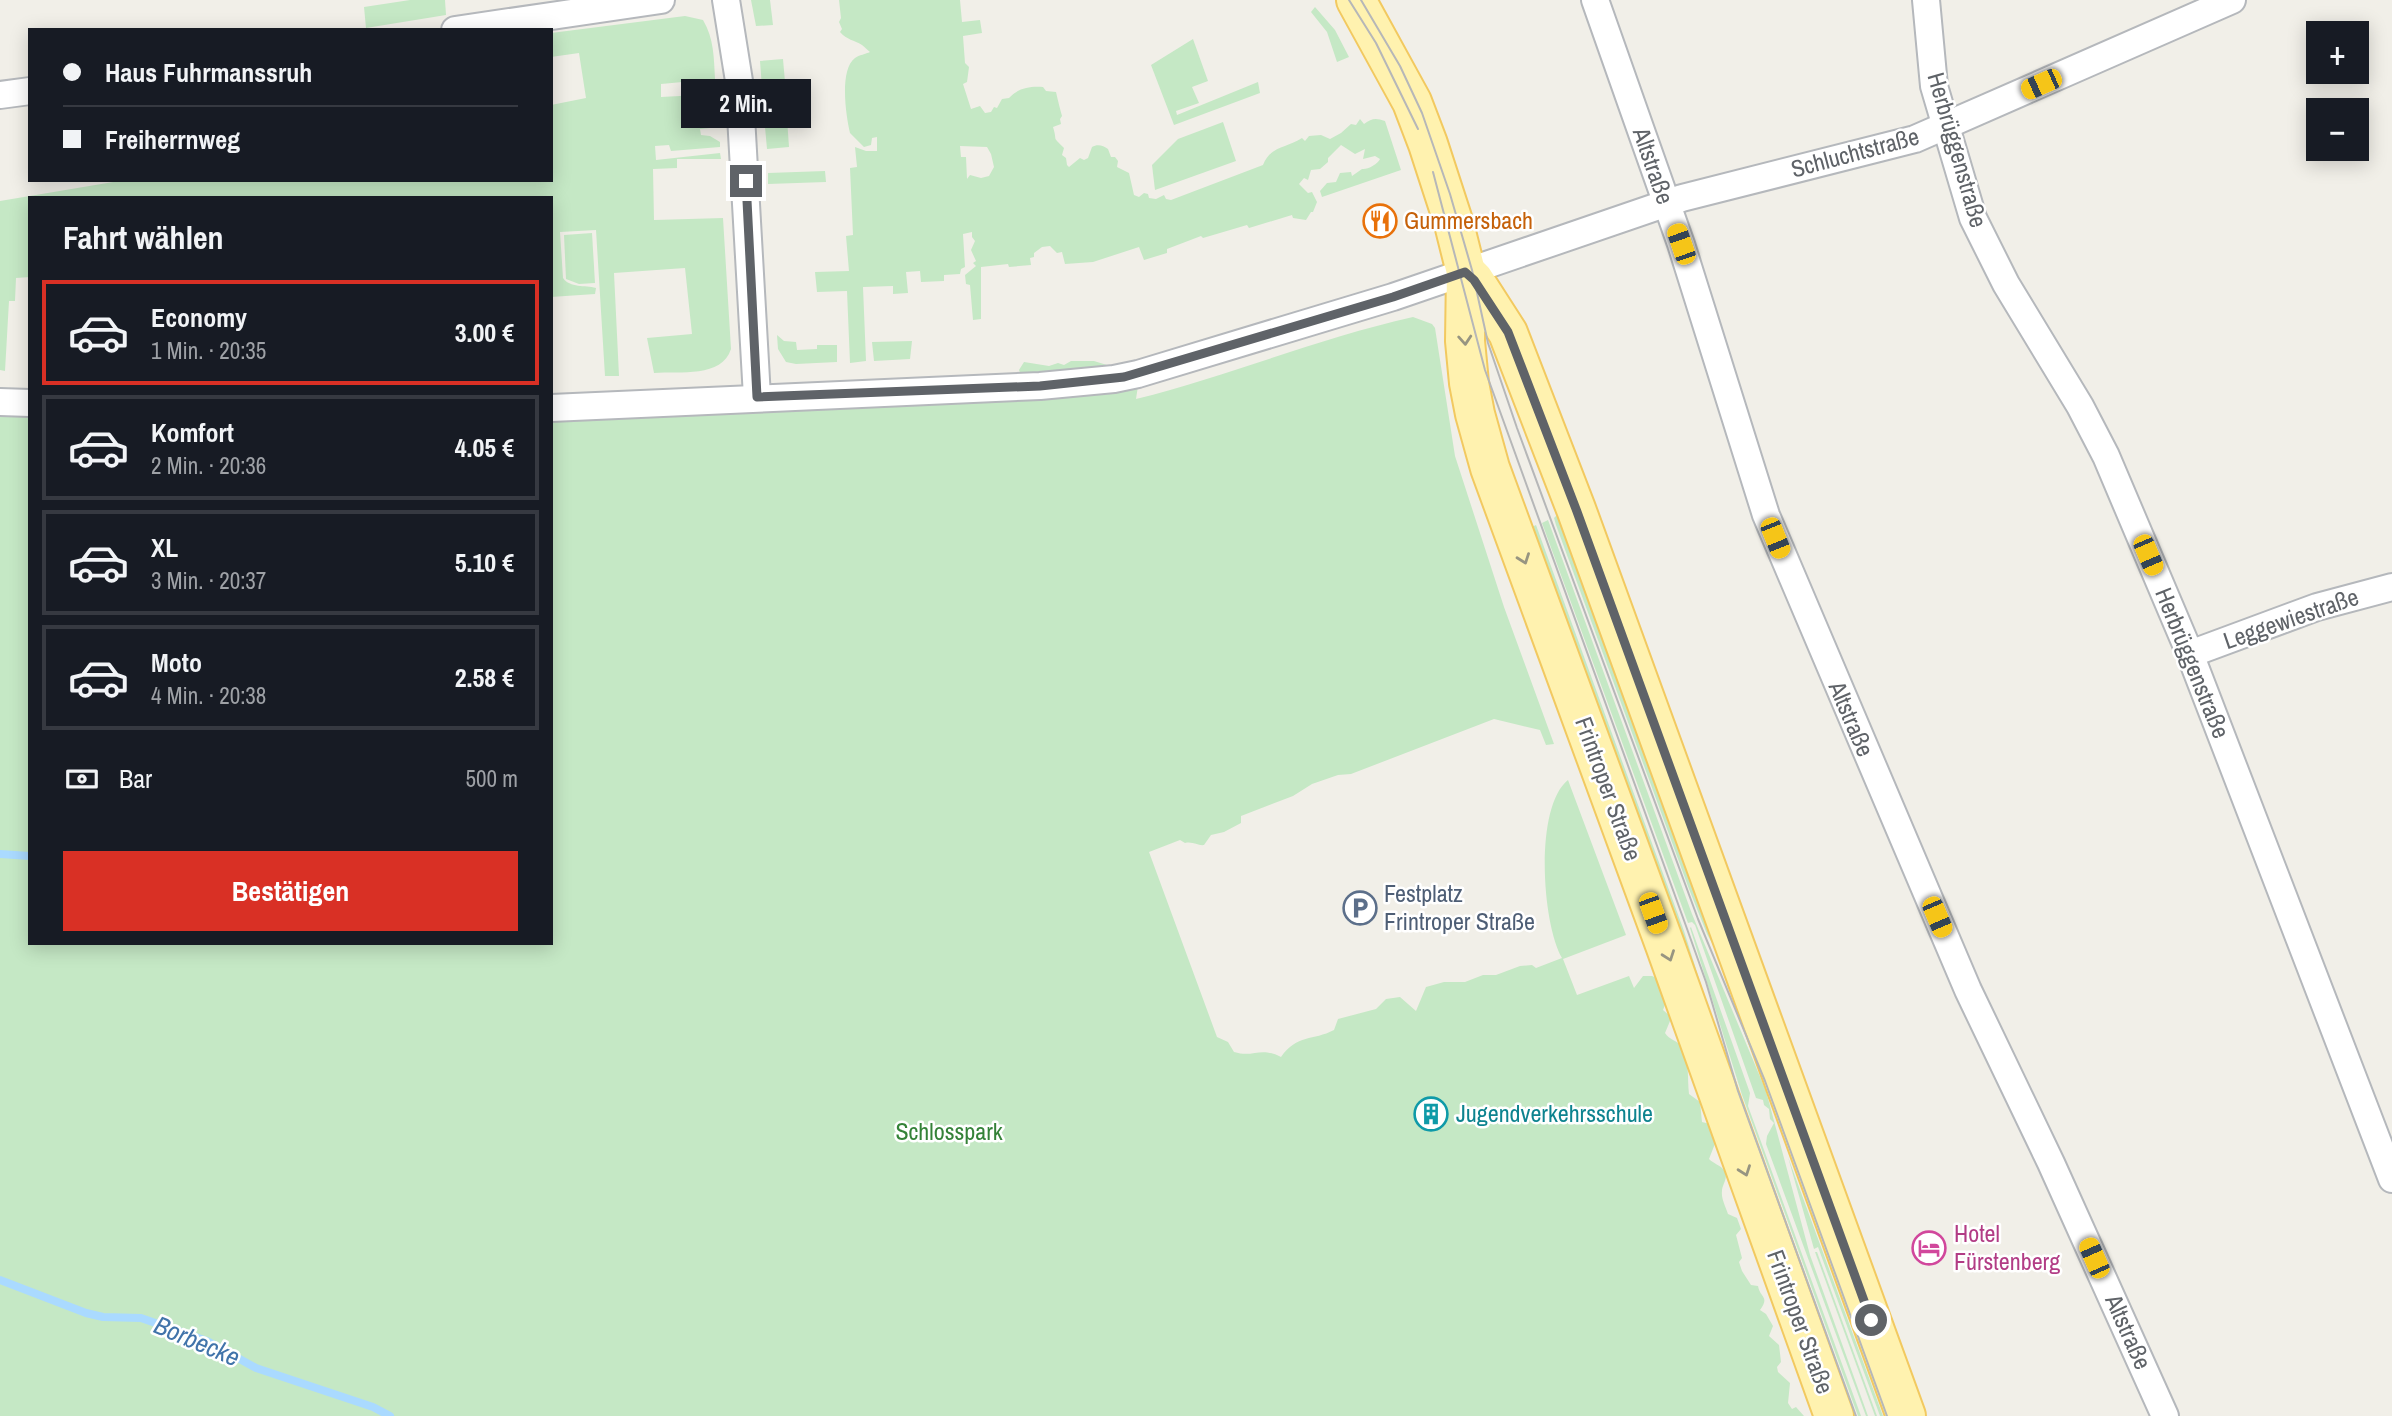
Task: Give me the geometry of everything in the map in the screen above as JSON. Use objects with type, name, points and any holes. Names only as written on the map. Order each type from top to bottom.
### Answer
[{"type":"main road","name":"Frintroper Straße","points":[[1356,0],[1404,85],[1420,122],[1454,224],[1465,272],[1465,341],[1469,383],[1490,468],[1834,1416]]},
{"type":"main road","name":"Frintroper Straße","points":[[1465,272],[1474,280],[1508,332],[1576,509],[1906,1416]]},
{"type":"street","points":[[469,28],[661,0]]},
{"type":"street","points":[[726,0],[739,81],[757,397]]},
{"type":"street","name":"Altstraße","points":[[1595,0],[1666,203],[1766,515],[1968,990],[2051,1163],[2165,1416]]},
{"type":"street","name":"Herbrüggenstraße","points":[[1926,0],[1934,86],[1962,185],[1986,247],[2080,405],[2106,456],[2190,654],[2392,1179]]},
{"type":"street","name":"Schluchtstraße","points":[[553,408],[1040,386],[1124,377],[1393,297],[1666,203],[1915,139],[2232,0]]},
{"type":"street","points":[[0,94],[28,91]]},
{"type":"street","points":[[0,402],[28,403]]},
{"type":"street","name":"Leggewiestraße","points":[[2190,654],[2317,607],[2392,587]]},
{"type":"green space","points":[[410,0],[445,0],[446,15],[366,28],[364,7]]},
{"type":"green space","points":[[751,0],[770,0],[773,25],[756,26]]},
{"type":"green space","points":[[839,0],[960,0],[962,22],[980,20],[982,33],[963,36],[965,63],[969,67],[967,82],[963,84],[971,109],[980,106],[985,113],[991,112],[1002,99],[1029,87],[1043,87],[1046,91],[1056,92],[1062,116],[1061,124],[1053,127],[1056,140],[1064,148],[1062,155],[1066,158],[1067,165],[1069,167],[1080,158],[1088,158],[1092,147],[1104,147],[1108,149],[1111,157],[1118,161],[1117,167],[1129,173],[1134,195],[1139,197],[1144,193],[1148,194],[1149,198],[1156,199],[1164,195],[1171,200],[1263,165],[1274,151],[1302,138],[1305,141],[1309,136],[1321,135],[1330,139],[1351,124],[1356,125],[1360,119],[1364,124],[1374,119],[1385,121],[1401,170],[1322,197],[1320,191],[1327,183],[1336,182],[1340,173],[1351,172],[1352,176],[1380,159],[1375,156],[1363,159],[1365,149],[1355,154],[1341,145],[1328,158],[1328,162],[1320,169],[1311,170],[1308,180],[1304,178],[1299,184],[1308,193],[1312,192],[1317,202],[1306,220],[1293,218],[1292,215],[1249,228],[1247,225],[1203,238],[1201,236],[1167,249],[1167,253],[1144,260],[1139,247],[1093,262],[1065,264],[1062,252],[1057,253],[1050,246],[1042,247],[1034,253],[1034,257],[1030,258],[1031,265],[981,267],[981,319],[973,320],[970,285],[966,284],[965,275],[976,266],[971,250],[975,241],[972,232],[963,234],[965,267],[960,274],[944,275],[944,281],[921,282],[920,271],[906,272],[908,293],[893,294],[893,286],[863,287],[866,361],[850,363],[847,291],[817,292],[815,272],[849,271],[846,236],[853,235],[850,168],[857,167],[855,147],[877,151],[877,137],[872,138],[871,145],[864,147],[850,133],[845,94],[847,72],[855,58],[870,52],[840,32]],"holes":[[[960,146],[987,147],[994,167],[989,176],[981,178],[970,175],[967,179],[966,157],[961,157]]]},
{"type":"green space","points":[[1315,7],[1335,30],[1349,57],[1337,62],[1327,32],[1311,12]]},
{"type":"green space","points":[[685,16],[703,20],[707,27],[713,49],[715,79],[661,84],[661,97],[717,94],[720,127],[700,129],[701,135],[710,136],[720,142],[720,147],[671,151],[669,145],[655,146],[656,160],[720,153],[721,159],[677,159],[677,168],[653,169],[654,220],[723,218],[731,349],[719,365],[699,371],[654,373],[647,338],[692,334],[685,268],[614,273],[619,376],[605,376],[596,230],[560,232],[563,278],[574,285],[596,288],[595,294],[553,297],[553,196],[30,196],[113,182],[553,182],[553,105],[586,98],[579,53],[553,57],[553,33]]},
{"type":"green space","points":[[1193,39],[1208,81],[1192,87],[1199,103],[1176,111],[1177,115],[1258,82],[1260,93],[1174,125],[1151,65]]},
{"type":"green space","points":[[783,59],[785,82],[781,82],[780,97],[763,101],[760,61]]},
{"type":"green space","points":[[786,104],[789,147],[767,149],[763,105]]},
{"type":"green space","points":[[1223,122],[1236,161],[1155,190],[1152,165],[1178,139]]},
{"type":"green space","points":[[825,171],[826,182],[768,184],[768,173]]},
{"type":"green space","points":[[28,196],[28,277],[16,278],[15,301],[9,301],[5,371],[0,370],[0,201]]},
{"type":"green space","points":[[592,233],[595,283],[579,284],[566,279],[564,235]]},
{"type":"green space","name":"Schlosspark","points":[[1413,317],[1432,324],[1435,328],[1455,456],[1504,607],[1554,744],[1546,745],[1540,730],[1494,719],[1351,774],[1338,775],[1312,784],[1293,796],[1241,816],[1241,823],[1211,835],[1204,845],[1180,840],[1149,852],[1217,1037],[1228,1042],[1234,1052],[1268,1052],[1281,1057],[1299,1041],[1334,1030],[1338,1019],[1376,1009],[1386,999],[1400,997],[1416,1011],[1426,987],[1444,982],[1465,982],[1520,966],[1532,965],[1536,968],[1562,958],[1550,920],[1545,866],[1550,814],[1557,794],[1568,780],[1626,935],[1563,959],[1577,995],[1629,976],[1634,988],[1643,976],[1659,979],[1666,1002],[1663,1010],[1670,1016],[1665,1033],[1678,1043],[1685,1054],[1689,1094],[1700,1102],[1702,1122],[1710,1124],[1716,1141],[1709,1159],[1722,1168],[1726,1175],[1723,1200],[1728,1214],[1737,1218],[1741,1229],[1736,1235],[1742,1258],[1739,1262],[1751,1285],[1758,1286],[1764,1299],[1760,1310],[1766,1314],[1773,1326],[1769,1336],[1779,1345],[1781,1362],[1777,1367],[1778,1372],[1790,1383],[1788,1403],[1792,1409],[1796,1407],[1804,1416],[0,1416],[0,402],[28,403],[28,945],[553,945],[553,407],[1021,375],[1019,370],[1024,362],[1049,366],[1058,363],[1064,365],[1071,361],[1094,361],[1110,366],[1138,386],[1136,399]]},
{"type":"green space","points":[[777,335],[784,341],[796,342],[797,350],[817,349],[817,345],[837,345],[837,362],[786,362],[778,349]]},
{"type":"green space","points":[[912,341],[910,359],[874,361],[872,342]]},
{"type":"green space","points":[[1556,516],[1559,516],[1729,974],[1707,934],[1689,889],[1556,525]]},
{"type":"green space","points":[[1548,520],[1692,914],[1766,1091],[1810,1255],[1868,1416],[1766,1144],[1774,1123],[1770,1119],[1769,1109],[1763,1100],[1756,1098],[1695,925],[1688,923],[1542,523]]},
{"type":"green space","points":[[1536,525],[1684,931],[1714,1026],[1530,528]]},
{"type":"green space","points":[[1691,927],[1750,1093],[1748,1106],[1861,1416],[1858,1416],[1742,1095]]},
{"type":"green space","points":[[1788,1157],[1883,1416],[1880,1416],[1818,1247],[1814,1249]]},
{"type":"green space","points":[[1817,1252],[1877,1416],[1875,1416]]},
{"type":"waterway","points":[[0,854],[28,856]]},
{"type":"waterway","name":"Borbecke","points":[[0,1280],[86,1313],[103,1317],[141,1318],[207,1341],[256,1368],[373,1407],[390,1416]]},
{"type":"tram line","points":[[1349,0],[1376,43],[1418,129]]},
{"type":"tram line","points":[[1361,0],[1400,66],[1422,113],[1450,194],[1472,270],[1488,343],[1517,428],[1698,919],[1765,1081],[1887,1416]]},
{"type":"tram line","points":[[1433,172],[1485,370],[1706,982],[1738,1091],[1856,1416]]},
{"type":"place","name":"Gummersbach","points":[[1380,221]]},
{"type":"place","name":"Festplatz Frintroper Straße","points":[[1360,908]]},
{"type":"place","name":"Jugendverkehrsschule","points":[[1431,1114]]},
{"type":"place","name":"Hotel Fürstenberg","points":[[1929,1248]]},
{"type":"route","points":[[746,181],[757,397],[1040,386],[1114,379],[1173,364],[1393,297],[1465,272],[1474,280],[1508,332],[1576,509],[1871,1320]]}]
